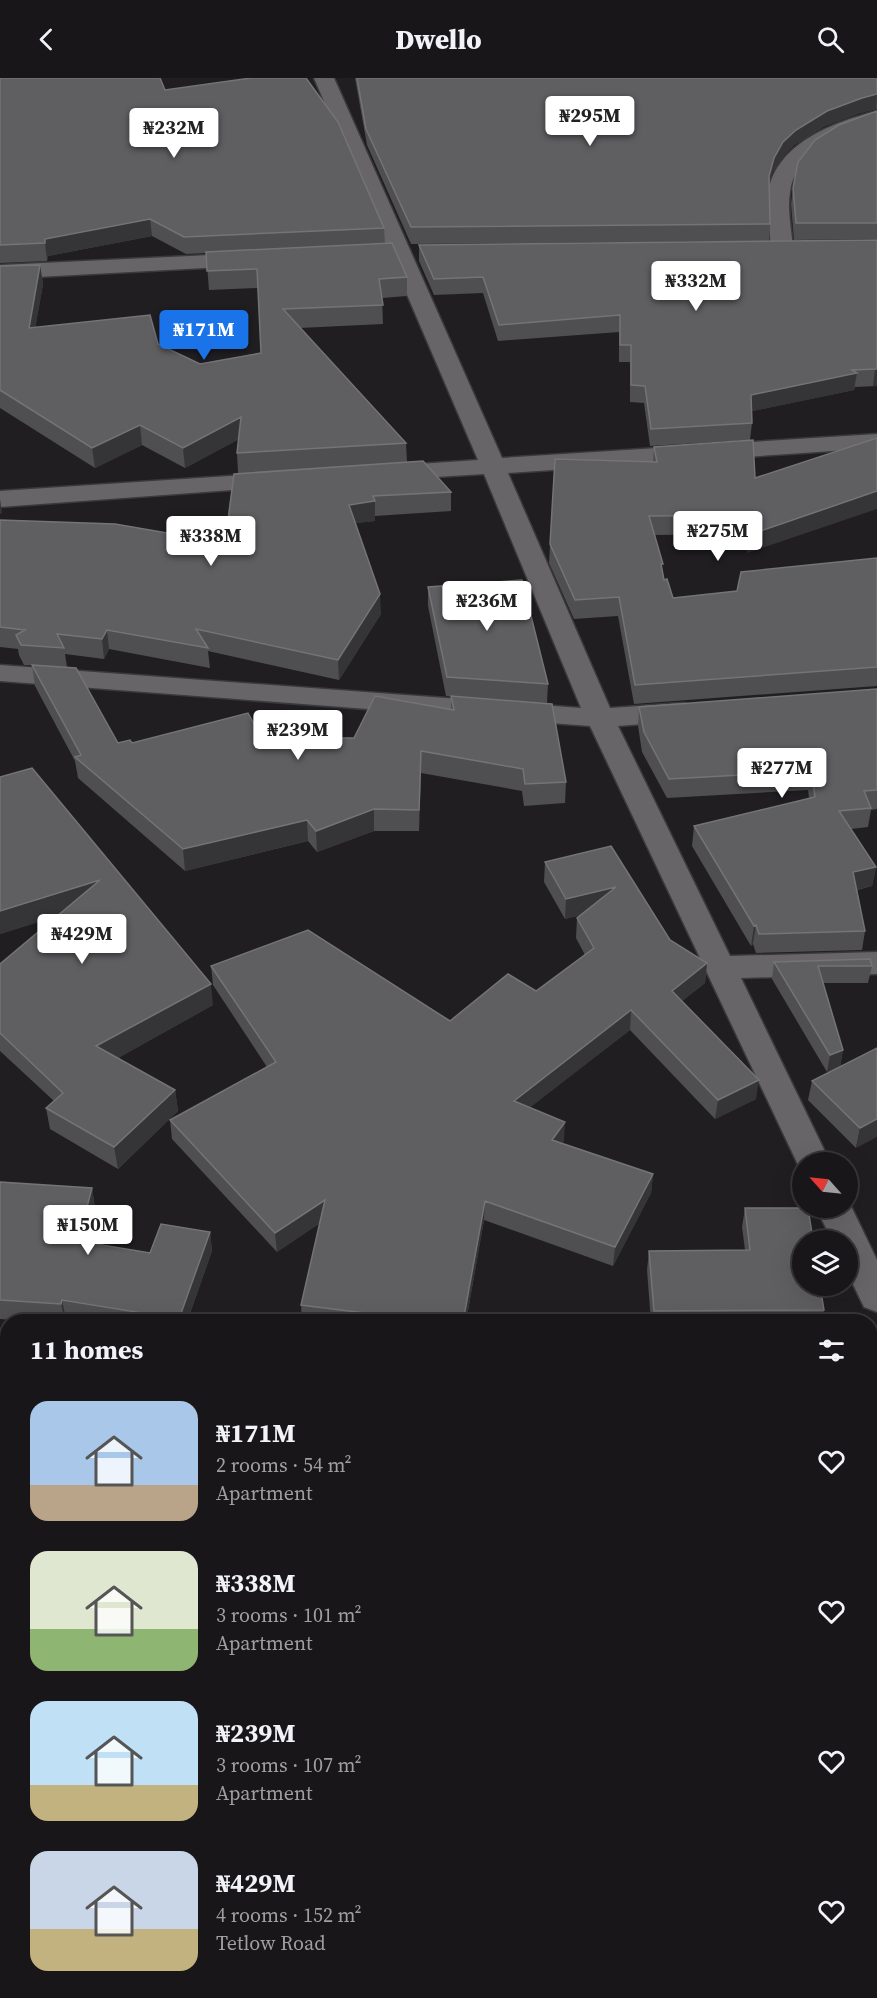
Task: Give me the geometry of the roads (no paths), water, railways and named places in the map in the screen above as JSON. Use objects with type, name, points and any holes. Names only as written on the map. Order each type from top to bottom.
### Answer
[{"type":"street","points":[[324,78],[402,253],[600,718],[808,1152]]},
{"type":"street","points":[[782,249],[779,192],[785,170],[811,145],[856,122],[877,117]]},
{"type":"street","points":[[759,249],[806,249]]},
{"type":"street","points":[[0,272],[272,259]]},
{"type":"street","points":[[364,475],[877,441]]},
{"type":"street","points":[[0,499],[306,479]]},
{"type":"street","points":[[0,674],[600,718],[704,710]]},
{"type":"street","points":[[719,967],[877,963]]},
{"type":"street","points":[[839,1218],[877,1297]]}]
